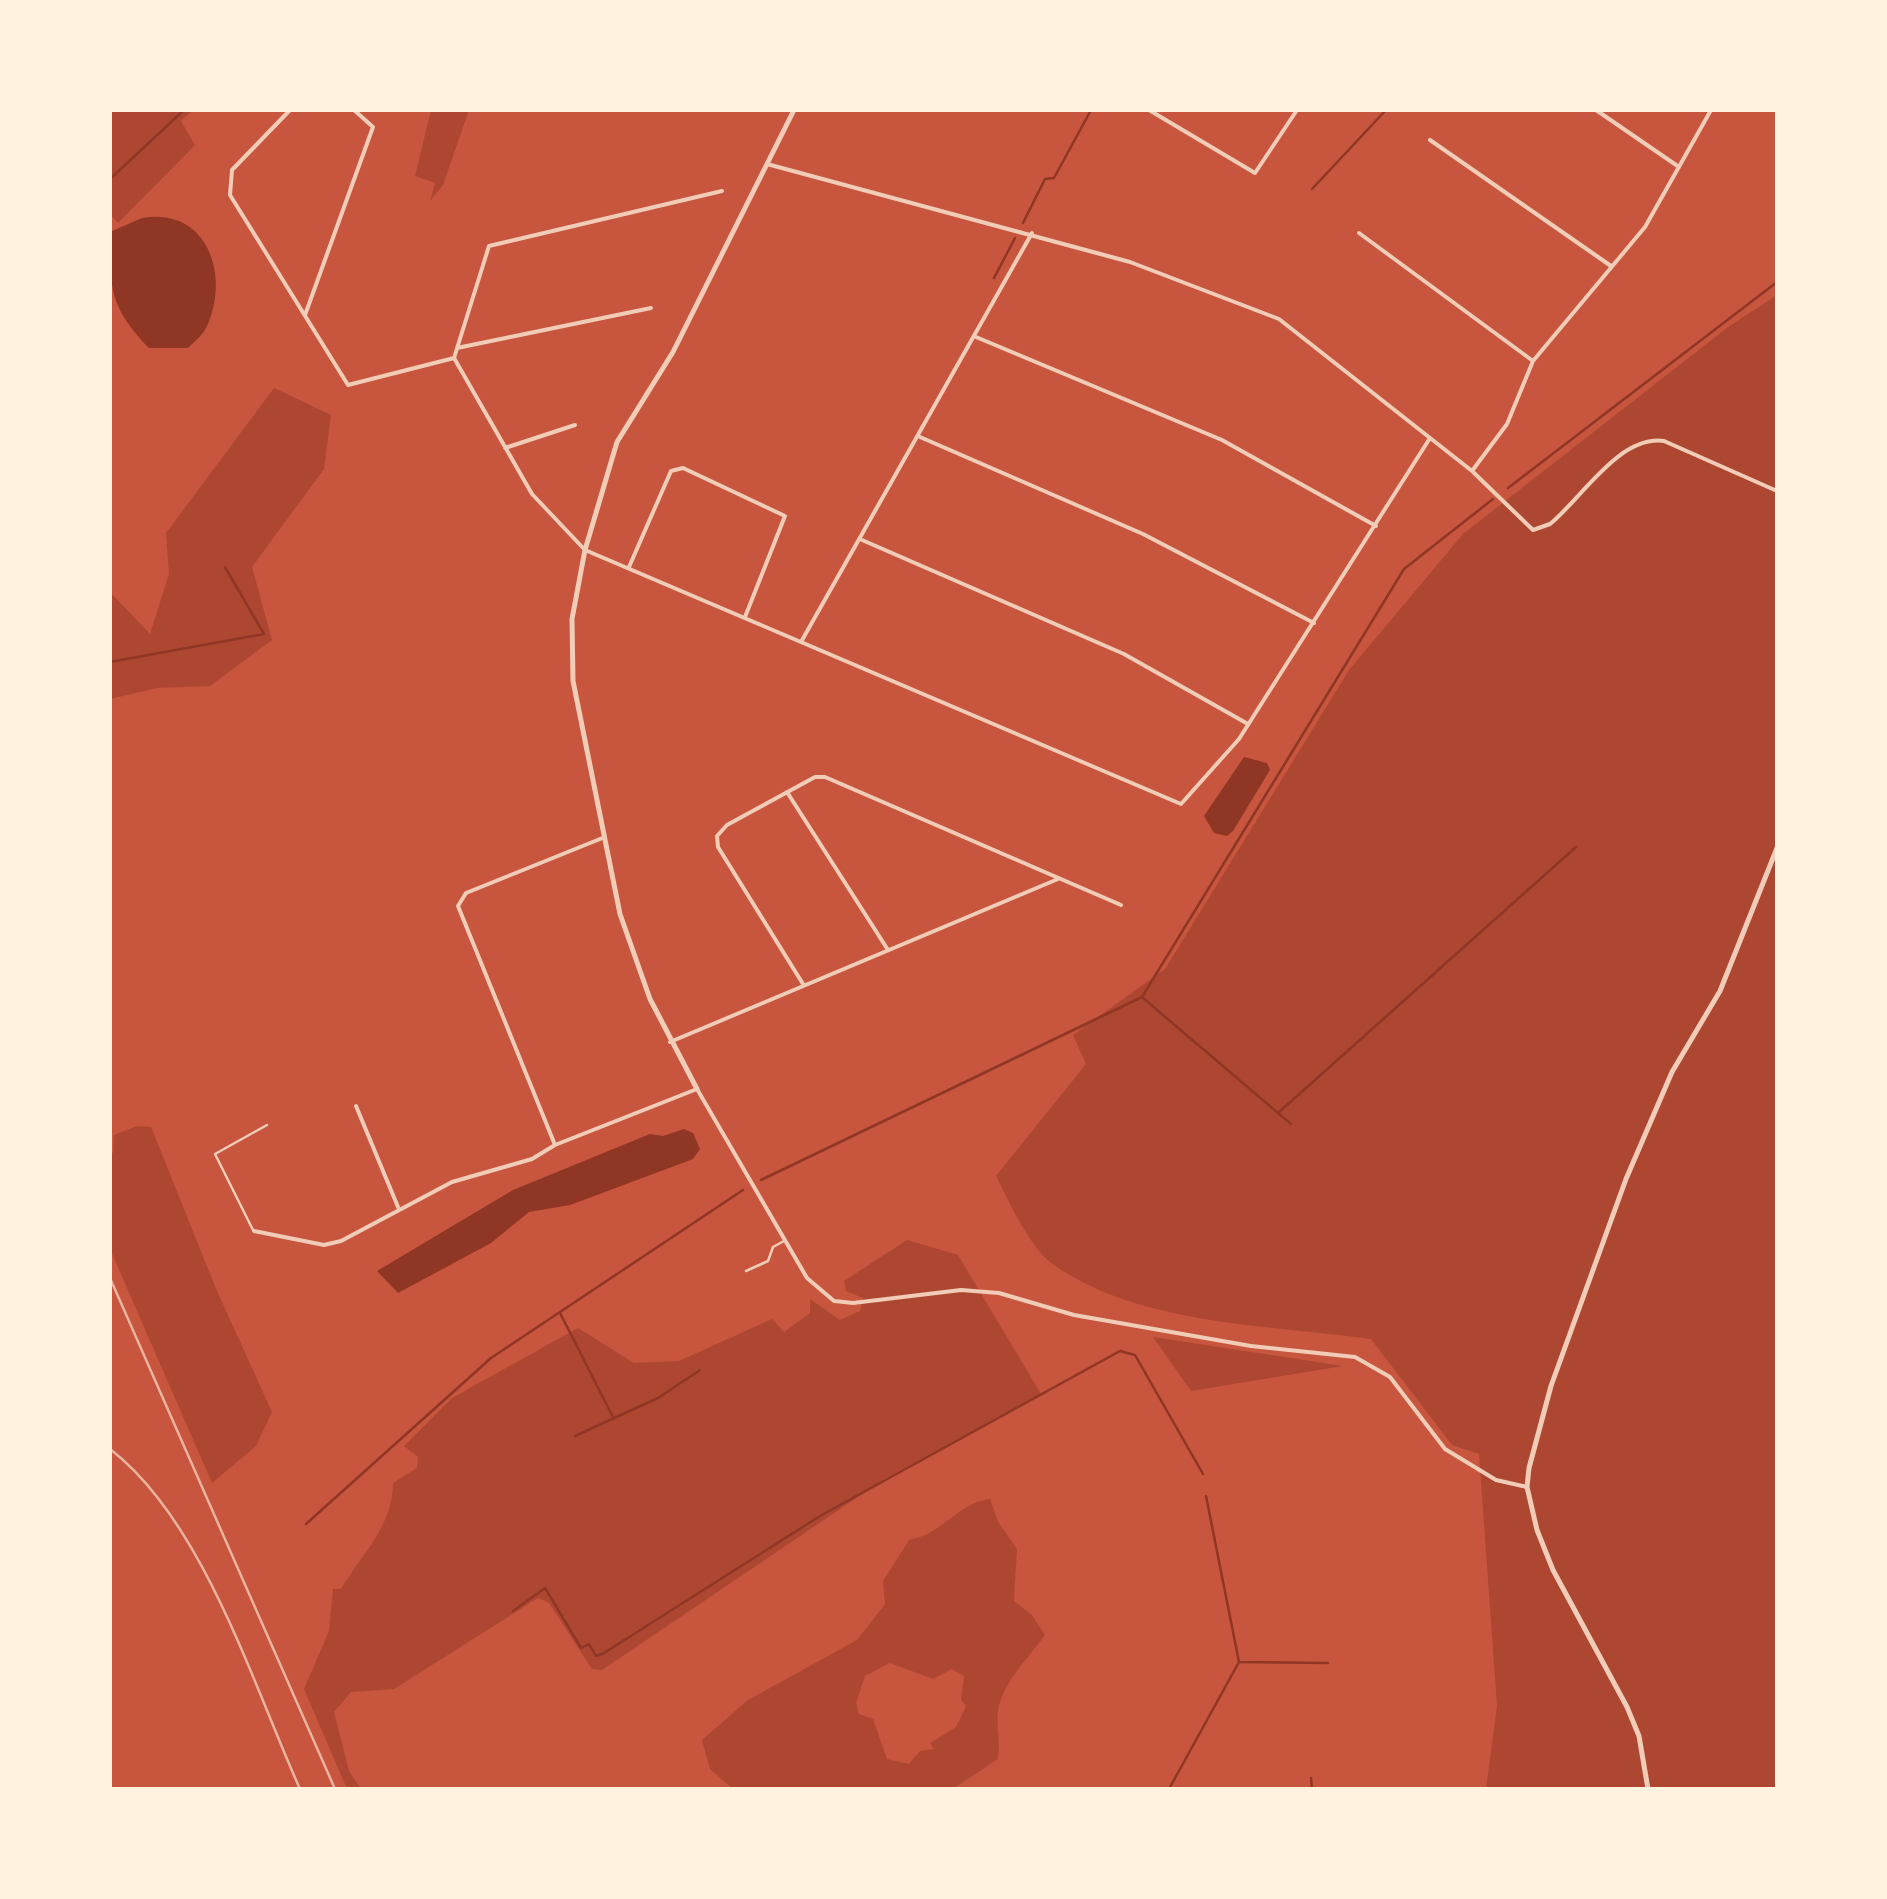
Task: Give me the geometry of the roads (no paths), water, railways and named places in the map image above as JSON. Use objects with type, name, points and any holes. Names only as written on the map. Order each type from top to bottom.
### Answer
[{"type":"street","points":[[290,110],[232,170],[230,195],[348,385],[454,358]]},
{"type":"street","points":[[304,315],[373,127],[354,110]]},
{"type":"street","points":[[794,110],[673,352],[627,420],[585,550],[570,652],[605,837],[634,959],[670,1042],[807,1278],[834,1301],[853,1304],[961,1290],[999,1292],[1074,1315],[1251,1346],[1355,1357],[1390,1377],[1444,1449],[1496,1480],[1528,1488]]},
{"type":"street","points":[[1149,110],[1255,174],[1297,110]]},
{"type":"street","points":[[1160,118],[1166,110]]},
{"type":"street","points":[[1596,110],[1679,167]]},
{"type":"street","points":[[1472,470],[1507,424],[1532,360],[1645,227],[1711,110]]},
{"type":"street","points":[[1430,140],[1612,266]]},
{"type":"street","points":[[766,164],[1032,234],[1176,278],[1279,319],[1472,470],[1533,530],[1550,524],[1627,450],[1649,439],[1664,441],[1777,491]]},
{"type":"street","points":[[722,191],[489,246],[454,358],[532,494],[585,550],[1180,804],[1248,724],[1430,438]]},
{"type":"street","points":[[1359,233],[1532,360]]},
{"type":"street","points":[[801,642],[1032,234]]},
{"type":"street","points":[[457,348],[651,308]]},
{"type":"street","points":[[976,338],[1222,440],[1376,526]]},
{"type":"street","points":[[505,448],[574,425]]},
{"type":"street","points":[[920,437],[1144,534],[1314,624]]},
{"type":"street","points":[[629,567],[671,471],[683,468],[785,516],[745,617]]},
{"type":"street","points":[[862,540],[1124,654],[1248,724]]},
{"type":"street","points":[[804,984],[718,847],[717,836],[726,825],[825,776],[1120,905]]},
{"type":"street","points":[[787,792],[888,950]]},
{"type":"street","points":[[555,1146],[458,906],[466,892],[605,837]]},
{"type":"street","points":[[1648,1789],[1639,1736],[1554,1570],[1528,1488],[1533,1446],[1626,1179],[1672,1072],[1720,991],[1777,848]]},
{"type":"street","points":[[670,1042],[1059,879]]},
{"type":"street","points":[[254,1231],[324,1245],[341,1242],[398,1207],[481,1171],[532,1159],[696,1089]]},
{"type":"street","points":[[356,1106],[398,1207]]},
{"type":"lane","points":[[254,1231],[214,1154],[217,1148],[267,1125]]},
{"type":"lane","points":[[746,1271],[768,1261],[773,1247],[785,1241]]},
{"type":"waterway","points":[[110,179],[184,110]]},
{"type":"waterway","points":[[1023,223],[1045,179],[1054,178],[1091,110]]},
{"type":"waterway","points":[[1312,189],[1386,110]]},
{"type":"waterway","points":[[994,278],[1015,238]]},
{"type":"waterway","points":[[1508,488],[1777,282]]},
{"type":"waterway","points":[[761,1180],[1142,997],[1404,569],[1493,499]]},
{"type":"waterway","points":[[110,662],[264,634],[225,567]]},
{"type":"waterway","points":[[1278,1113],[1576,847]]},
{"type":"waterway","points":[[1143,998],[1291,1124]]},
{"type":"waterway","points":[[306,1524],[491,1358],[743,1190]]},
{"type":"waterway","points":[[560,1313],[613,1417]]},
{"type":"waterway","points":[[513,1611],[545,1588],[581,1648],[589,1644],[596,1656],[604,1653],[820,1516],[1120,1351],[1135,1355],[1203,1474]]},
{"type":"waterway","points":[[575,1436],[658,1398],[700,1370]]},
{"type":"waterway","points":[[1169,1789],[1239,1662],[1206,1496]]},
{"type":"waterway","points":[[1240,1662],[1328,1663]]},
{"type":"waterway","points":[[1311,1778],[1312,1789]]},
{"type":"railway","points":[[110,1278],[335,1789]]},
{"type":"railway","points":[[110,1449],[143,1480],[198,1560],[243,1653],[300,1789]]}]
